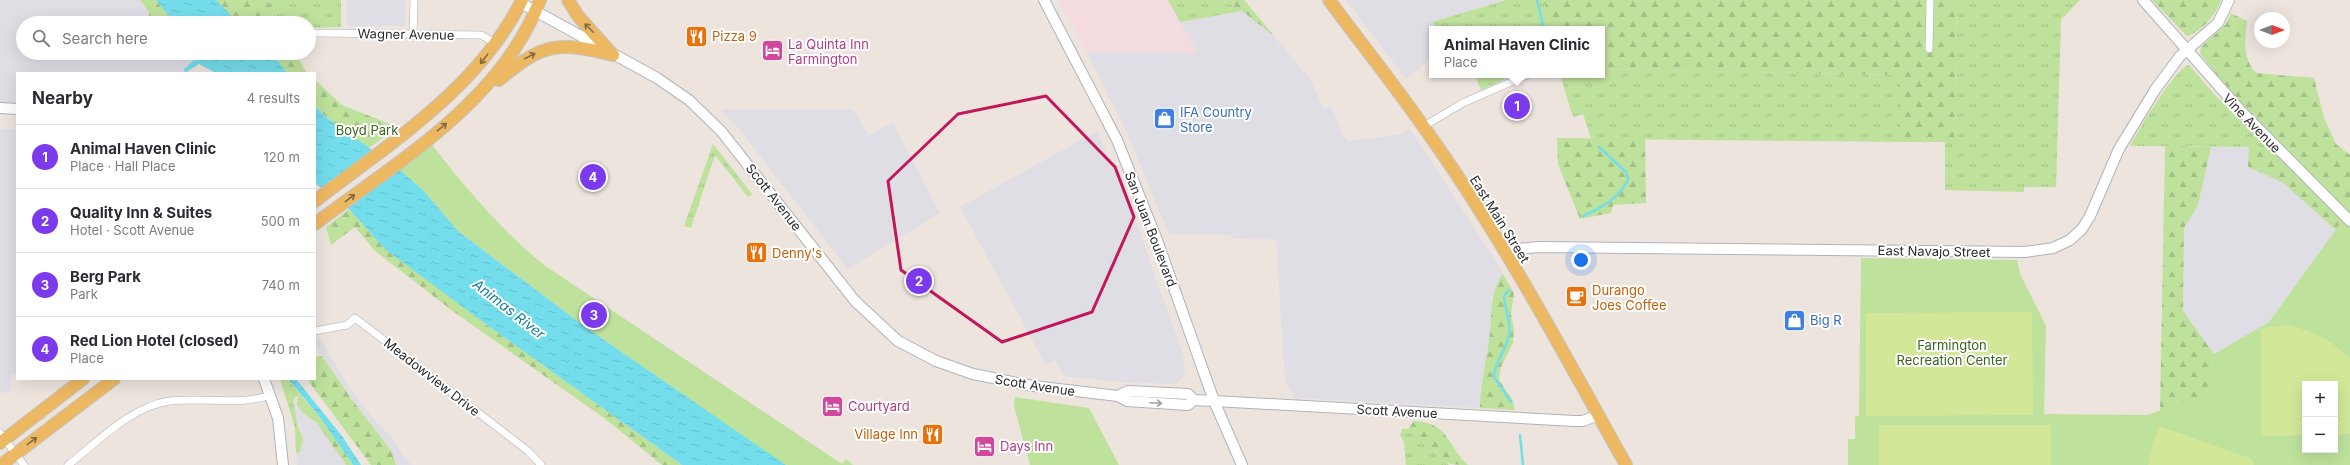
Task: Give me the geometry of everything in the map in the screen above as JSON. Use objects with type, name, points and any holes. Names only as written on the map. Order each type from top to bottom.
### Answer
[{"type":"main road","points":[[467,107],[510,58],[536,12],[540,0]]},
{"type":"main road","points":[[568,0],[578,16],[612,55]]},
{"type":"main road","name":"San Juan Boulevard","points":[[1044,0],[1117,140],[1157,240],[1214,401],[1242,465]]},
{"type":"main road","name":"East Main Street","points":[[1329,0],[1424,126],[1507,256],[1626,465]]},
{"type":"main road","name":"Vine Avenue","points":[[2143,0],[2268,140],[2350,221]]},
{"type":"main road","name":"East Navajo Street","points":[[1507,256],[1520,249],[1538,247],[2025,252],[2053,248],[2076,236],[2086,223],[2125,138],[2164,76],[2186,49],[2218,23],[2229,0]]},
{"type":"main road","points":[[316,199],[401,135],[453,93],[475,70],[522,2]]},
{"type":"main road","name":"Scott Avenue","points":[[522,2],[536,12],[612,55],[657,78],[676,91],[721,131],[855,301],[898,340],[936,361],[973,374],[1033,386],[1118,396],[1128,391],[1188,394],[1194,400],[1575,421],[1598,415]]},
{"type":"main road","points":[[317,223],[417,147],[524,60],[546,49],[574,46],[612,55]]},
{"type":"main road","points":[[0,108],[16,109]]},
{"type":"main road","points":[[2,439],[82,380]]},
{"type":"main road","points":[[1,465],[113,380]]},
{"type":"main road","points":[[264,380],[278,418],[283,465]]},
{"type":"street","points":[[413,35],[414,0]]},
{"type":"street","points":[[1929,49],[1930,0]]},
{"type":"street","name":"Wagner Avenue","points":[[316,33],[480,35],[495,43]]},
{"type":"street","points":[[1424,126],[1463,102],[1520,78]]},
{"type":"street","name":"Meadowview Drive","points":[[316,331],[333,330],[347,325],[355,318],[528,451],[541,465]]},
{"type":"street","points":[[68,465],[124,421],[152,405],[176,400],[256,400],[270,395]]},
{"type":"street","points":[[2,439],[24,465]]},
{"type":"highlighted area","points":[[1046,96],[1115,167],[1134,217],[1092,312],[1002,342],[901,270],[888,181],[958,114]]},
{"type":"shaded area","points":[[0,0],[140,0],[149,12],[149,16],[16,16],[16,60],[194,60],[184,69],[185,72],[16,72],[16,103],[0,102]]},
{"type":"shaded area","points":[[346,0],[406,0],[405,26],[347,26]]},
{"type":"shaded area","points":[[1059,0],[1168,0],[1197,53],[1093,52],[1088,55]]},
{"type":"shaded area","points":[[1346,0],[1506,0],[1432,22],[1436,26],[1429,26],[1429,60],[1406,79]]},
{"type":"shaded area","points":[[1242,11],[1274,36],[1311,80],[1323,108],[1331,106],[1343,136],[1348,141],[1398,135],[1410,129],[1490,252],[1503,274],[1496,283],[1492,298],[1490,335],[1480,389],[1480,408],[1293,398],[1293,394],[1285,380],[1276,239],[1231,238],[1231,235],[1169,234],[1127,133],[1088,55],[1093,52],[1197,52],[1180,22]]},
{"type":"shaded area","points":[[723,109],[853,109],[868,135],[893,123],[940,213],[848,269],[739,129],[721,111]]},
{"type":"shaded area","points":[[0,129],[16,129],[16,373],[11,373],[11,392],[0,393]]},
{"type":"shaded area","points":[[1097,131],[1138,227],[1182,352],[1185,372],[1181,379],[1175,384],[1118,382],[1064,376],[1055,360],[1046,365],[960,207]]},
{"type":"shaded area","points":[[2211,147],[2249,147],[2248,167],[2282,182],[2336,230],[2269,322],[2214,354],[2183,312],[2184,228],[2198,205]]},
{"type":"shaded area","points":[[319,337],[350,389],[375,421],[391,436],[403,456],[412,465],[396,465],[392,452],[353,401],[316,346],[316,338]]},
{"type":"shaded area","points":[[295,397],[297,405],[304,414],[317,423],[346,465],[297,465],[296,453],[300,452],[303,438],[296,418],[293,400]]},
{"type":"green space","points":[[140,0],[156,0],[169,16],[149,16],[149,12]]},
{"type":"green space","points":[[216,0],[267,0],[278,16],[232,16]]},
{"type":"green space","points":[[267,0],[341,0],[341,27],[316,28],[316,16],[278,16]]},
{"type":"green space","points":[[1168,0],[1223,0],[1242,11],[1180,22]]},
{"type":"green space","points":[[1223,0],[1244,0],[1274,36],[1242,11]]},
{"type":"green space","points":[[1506,0],[1544,0],[1549,26],[1436,26],[1432,22]]},
{"type":"green space","points":[[1544,0],[1957,0],[1954,142],[1898,142],[1898,75],[1605,69],[1605,26],[1549,26]]},
{"type":"green space","points":[[1957,0],[2080,0],[2061,20],[2056,187],[2024,187],[2024,192],[1945,190],[1945,142],[1954,142]]},
{"type":"green space","points":[[2152,0],[2221,0],[2219,6],[2208,22],[2193,34],[2187,36]]},
{"type":"green space","points":[[2231,13],[2247,21],[2245,42],[2246,55],[2256,73],[2314,78],[2324,118],[2336,144],[2350,155],[2350,214],[2245,108],[2200,54],[2201,47],[2226,24]]},
{"type":"green space","points":[[277,60],[299,60],[306,72],[286,72]]},
{"type":"green space","points":[[2189,65],[2215,95],[2268,147],[2130,146],[2166,88],[2183,69]]},
{"type":"green space","points":[[1605,69],[1898,75],[1898,142],[1591,139],[1583,114],[1573,117],[1561,78],[1605,78]]},
{"type":"green space","points":[[1476,78],[1507,78],[1481,90]]},
{"type":"green space","name":"Boyd Park","points":[[316,81],[342,105],[397,127],[369,148],[326,117],[316,107]]},
{"type":"green space","points":[[1557,138],[1645,139],[1646,203],[1613,205],[1611,213],[1580,219],[1558,164]]},
{"type":"green space","points":[[713,144],[752,194],[748,197],[715,155],[691,228],[684,226]]},
{"type":"green space","points":[[432,145],[499,223],[544,265],[842,464],[846,459],[853,465],[786,465],[778,461],[588,329],[459,232],[423,190],[400,170]]},
{"type":"green space","points":[[2165,146],[2211,147],[2198,205],[2184,228],[2183,311],[2214,354],[2207,394],[2160,412]]},
{"type":"green space","points":[[2249,147],[2268,147],[2343,220],[2336,230],[2282,182],[2248,167]]},
{"type":"green space","points":[[349,209],[483,322],[682,465],[662,465],[604,418],[454,312],[375,251],[355,227],[331,245],[326,227]]},
{"type":"green space","name":"Farmington Recreation Center","points":[[2343,220],[2350,227],[2350,465],[1848,465],[1848,439],[1855,439],[1855,417],[1859,416],[1861,258],[2017,260],[2020,274],[2046,326],[2044,414],[2147,415],[2207,394],[2214,354],[2269,322]]},
{"type":"green space","points":[[1503,274],[1514,293],[1511,314],[1514,329],[1513,343],[1501,367],[1499,380],[1513,401],[1515,410],[1480,408],[1493,297],[1498,281]]},
{"type":"green space","points":[[2032,312],[2033,415],[1866,416],[1866,313]]},
{"type":"green space","points":[[2290,325],[2308,331],[2336,346],[2350,359],[2350,434],[2338,435],[2338,381],[2302,381],[2302,435],[2261,436],[2261,328]]},
{"type":"green space","points":[[322,356],[353,401],[392,452],[396,465],[371,465],[308,380],[316,380],[316,358]]},
{"type":"green space","points":[[280,380],[289,380],[301,396],[295,397],[293,401],[298,427],[303,438],[300,452],[296,453],[295,428]]},
{"type":"green space","points":[[301,396],[319,416],[353,465],[346,465],[317,423],[304,414],[297,405],[297,398]]},
{"type":"green space","points":[[1015,397],[1089,408],[1119,465],[1030,465],[1014,406]]},
{"type":"green space","points":[[1414,421],[1435,426],[1446,436],[1468,465],[1452,464],[1444,461],[1429,444],[1408,429]]},
{"type":"green space","points":[[1879,425],[2051,425],[2051,465],[1879,465]]},
{"type":"green space","points":[[2159,426],[2252,459],[2254,465],[2148,465]]},
{"type":"green space","points":[[1402,429],[1408,429],[1427,442],[1449,465],[1406,465],[1404,442],[1400,435]]},
{"type":"water","points":[[156,0],[216,0],[232,16],[169,16]]},
{"type":"water","points":[[194,60],[277,60],[286,72],[214,72],[199,64],[187,72],[185,72],[184,69]]},
{"type":"water","name":"Animas River","points":[[316,107],[326,117],[400,170],[423,190],[459,232],[588,329],[786,465],[682,465],[483,322],[385,249],[349,209],[316,184]]},
{"type":"water","points":[[289,380],[297,380],[342,436],[361,465],[353,465],[319,416]]},
{"type":"pier","points":[[373,149],[399,167],[345,209],[321,189]]},
{"type":"waterway","points":[[1537,0],[1543,26]]},
{"type":"waterway","points":[[1583,216],[1609,202],[1620,192],[1628,180],[1626,172],[1599,147]]},
{"type":"waterway","points":[[1509,290],[1504,296],[1510,331],[1505,347],[1496,366],[1494,377],[1511,402]]},
{"type":"waterway","points":[[1520,435],[1523,465]]},
{"type":"place","name":"Pizza 9","points":[[696,36]]},
{"type":"place","name":"La Quinta Inn Farmington","points":[[772,51]]},
{"type":"place","name":"Animal Haven Clinic","points":[[1517,106]]},
{"type":"place","name":"IFA Country Store","points":[[1165,119]]},
{"type":"place","name":"Red Lion Hotel (closed)","points":[[593,177]]},
{"type":"place","name":"Denny's","points":[[757,253]]},
{"type":"place","name":"Quality Inn & Suites","points":[[919,281]]},
{"type":"place","name":"Durango Joes Coffee","points":[[1577,297]]},
{"type":"place","name":"Berg Park","points":[[594,315]]},
{"type":"place","name":"Big R","points":[[1794,320]]},
{"type":"place","name":"Courtyard","points":[[833,406]]},
{"type":"place","name":"Village Inn","points":[[933,434]]},
{"type":"place","name":"Days Inn","points":[[985,446]]}]
